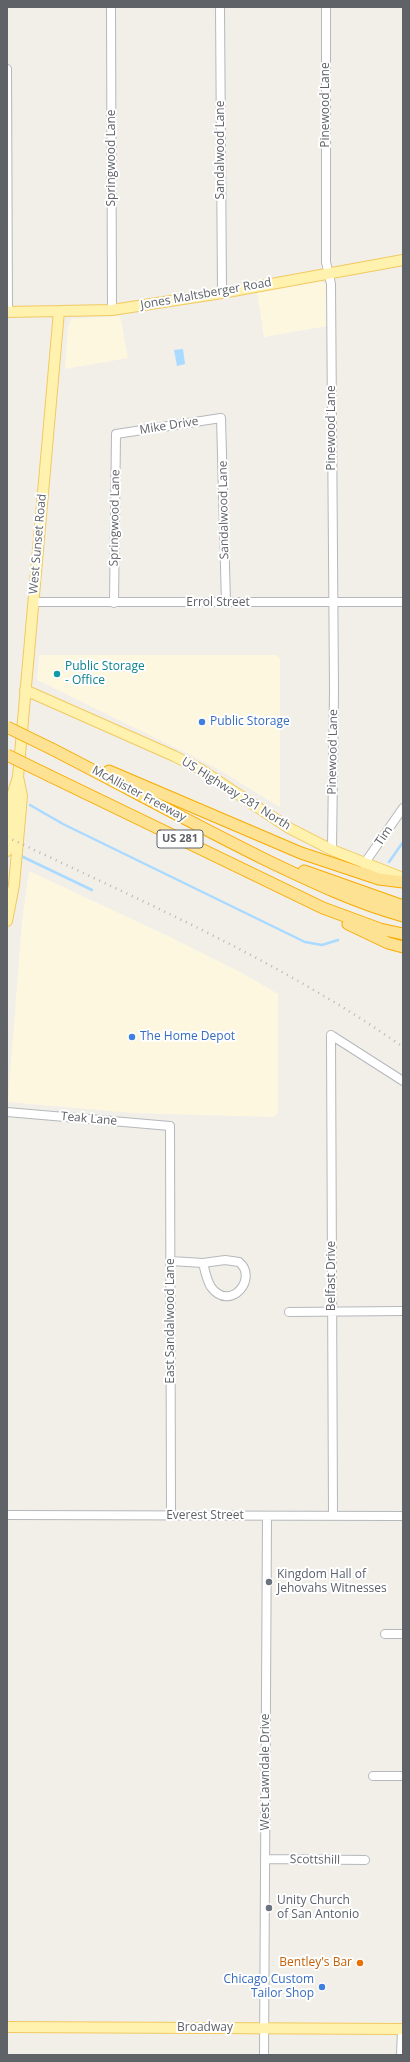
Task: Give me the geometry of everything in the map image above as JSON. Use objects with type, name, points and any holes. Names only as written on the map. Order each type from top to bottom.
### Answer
[{"type":"highway","name":"McAllister Freeway","points":[[7,727],[236,845],[358,902],[403,916]]},
{"type":"highway","points":[[52,749],[158,791],[217,819],[301,853],[378,879],[403,882]]},
{"type":"highway","name":"McAllister Freeway","points":[[7,755],[310,901],[374,927],[403,934]]},
{"type":"highway","points":[[236,845],[376,898],[403,906]]},
{"type":"highway","points":[[310,901],[341,921],[388,943],[403,947]]},
{"type":"main road","name":"Jones Maltsberger Road","points":[[8,312],[112,310],[403,260]]},
{"type":"main road","name":"West Sunset Road","points":[[7,851],[13,793],[18,777],[59,311]]},
{"type":"main road","name":"US Highway 281 North","points":[[25,690],[132,736],[200,769],[289,828],[332,850],[364,864],[403,878]]},
{"type":"main road","name":"West Sunset Road","points":[[7,913],[14,885],[22,796],[18,777]]},
{"type":"main road","name":"Broadway","points":[[7,2027],[402,2029]]},
{"type":"street","name":"Springwood Lane","points":[[111,7],[112,310]]},
{"type":"street","name":"Sandalwood Lane","points":[[220,7],[222,292]]},
{"type":"street","name":"Pinewood Lane","points":[[326,7],[326,262],[331,284],[333,603],[332,850]]},
{"type":"street","points":[[7,69],[8,312]]},
{"type":"street","name":"Sandalwood Lane","points":[[221,418],[226,603]]},
{"type":"street","name":"Mike Drive","points":[[116,434],[221,418]]},
{"type":"street","name":"Springwood Lane","points":[[114,603],[116,434]]},
{"type":"street","name":"Errol Street","points":[[33,602],[403,602]]},
{"type":"street","name":"Tim","points":[[364,864],[403,808]]},
{"type":"street","name":"Belfast Drive","points":[[333,1516],[331,1036],[403,1081]]},
{"type":"street","name":"Teak Lane","points":[[7,1112],[170,1126]]},
{"type":"street","name":"East Sandalwood Lane","points":[[170,1126],[171,1516]]},
{"type":"street","points":[[171,1261],[203,1263],[225,1260],[239,1262],[244,1271],[244,1288],[239,1293],[232,1296],[225,1296],[216,1292],[211,1286],[203,1263]]},
{"type":"street","points":[[289,1312],[403,1311]]},
{"type":"street","name":"Everest Street","points":[[7,1514],[403,1516]]},
{"type":"street","name":"West Lawndale Drive","points":[[264,2055],[267,1516]]},
{"type":"street","points":[[385,1634],[403,1634]]},
{"type":"street","points":[[373,1776],[403,1776]]},
{"type":"street","name":"Scottshill","points":[[265,1859],[365,1860]]},
{"type":"street","points":[[401,2055],[402,2029]]},
{"type":"shaded area","points":[[318,280],[327,284],[327,326],[264,337],[257,291]]},
{"type":"shaded area","points":[[120,316],[128,358],[65,369],[68,327],[71,319]]},
{"type":"shaded area","name":"Public Storage","points":[[39,655],[276,655],[280,659],[280,807],[211,765],[37,680]]},
{"type":"shaded area","points":[[29,871],[168,936],[244,974],[278,994],[278,1113],[273,1117],[133,1113],[8,1102],[22,922]]},
{"type":"water","points":[[183,349],[185,364],[177,366],[174,350]]},
{"type":"waterway","points":[[30,805],[63,824],[305,942],[322,945],[338,940]]},
{"type":"waterway","points":[[389,862],[403,842]]},
{"type":"waterway","points":[[21,856],[92,890]]},
{"type":"railway","points":[[7,837],[210,934],[308,987],[403,1047]]},
{"type":"place","name":"Public Storage - Office","points":[[57,674]]},
{"type":"place","name":"Public Storage","points":[[202,722]]},
{"type":"place","name":"The Home Depot","points":[[132,1037]]},
{"type":"place","name":"Kingdom Hall of Jehovahs Witnesses","points":[[269,1582]]},
{"type":"place","name":"Unity Church of San Antonio","points":[[269,1908]]},
{"type":"place","name":"Bentley's Bar","points":[[360,1963]]},
{"type":"place","name":"Chicago Custom Tailor Shop","points":[[322,1987]]}]
